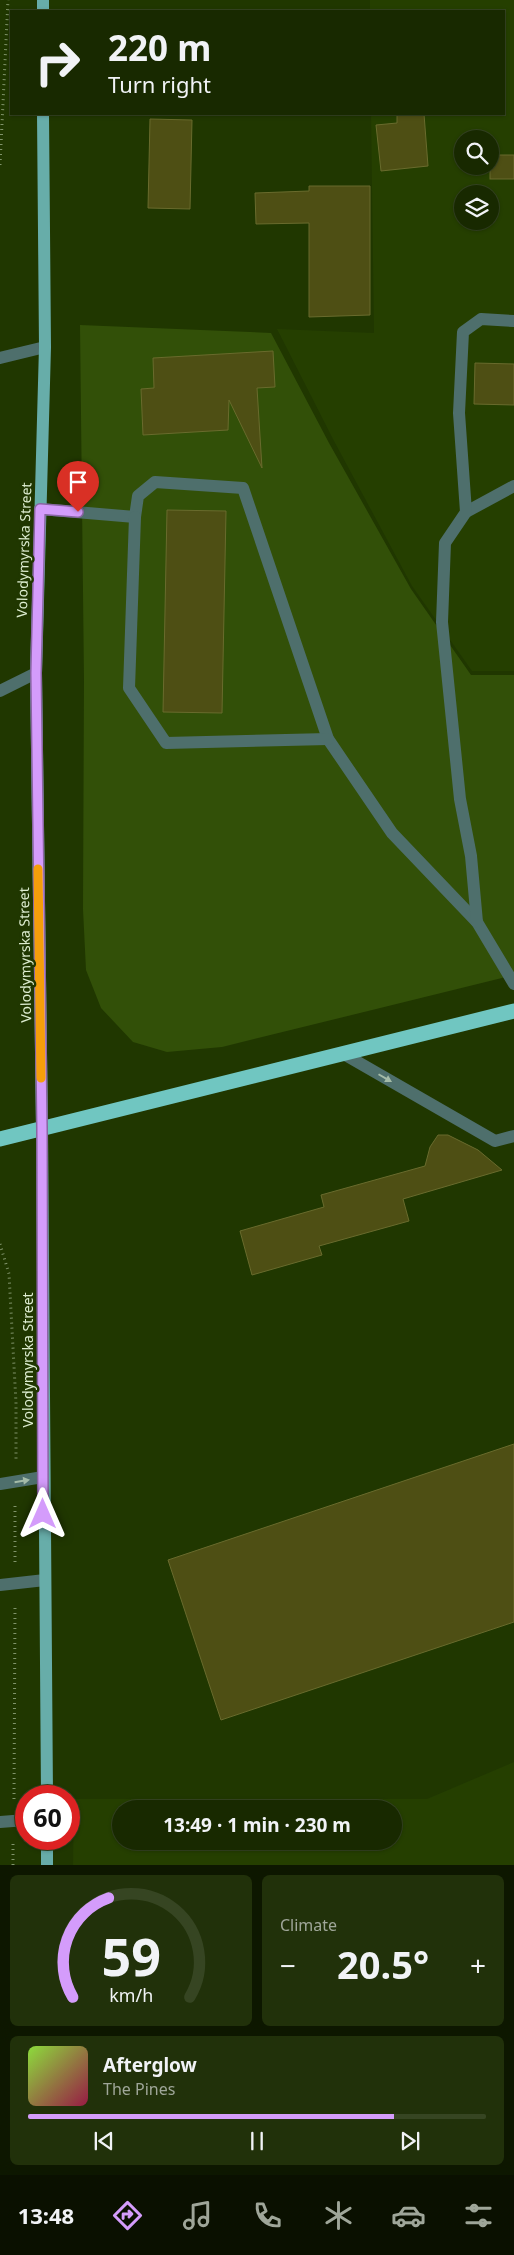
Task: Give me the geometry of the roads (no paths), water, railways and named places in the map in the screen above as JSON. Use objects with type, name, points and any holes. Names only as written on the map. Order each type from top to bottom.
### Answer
[{"type":"highway","points":[[0,1138],[514,1011]]},
{"type":"main road","name":"Volodymyrska Street","points":[[43,115],[45,348],[36,673],[42,1128],[43,1477],[47,1785]]},
{"type":"main road","points":[[47,1850],[47,1865]]},
{"type":"street","points":[[466,512],[459,413],[463,332],[481,319],[514,321]]},
{"type":"street","points":[[0,358],[45,348]]},
{"type":"street","points":[[328,739],[166,743],[129,688],[138,496],[155,482],[243,488],[328,739],[392,833],[477,922],[514,984]]},
{"type":"street","points":[[477,922],[471,856],[460,799],[442,622],[445,544],[466,512],[514,486]]},
{"type":"street","points":[[40,509],[136,517]]},
{"type":"street","points":[[0,691],[36,673]]},
{"type":"street","points":[[342,1054],[494,1141],[514,1136]]},
{"type":"street","points":[[0,1484],[43,1477]]},
{"type":"street","points":[[0,1585],[45,1580]]},
{"type":"street","points":[[0,1822],[15,1821]]}]
